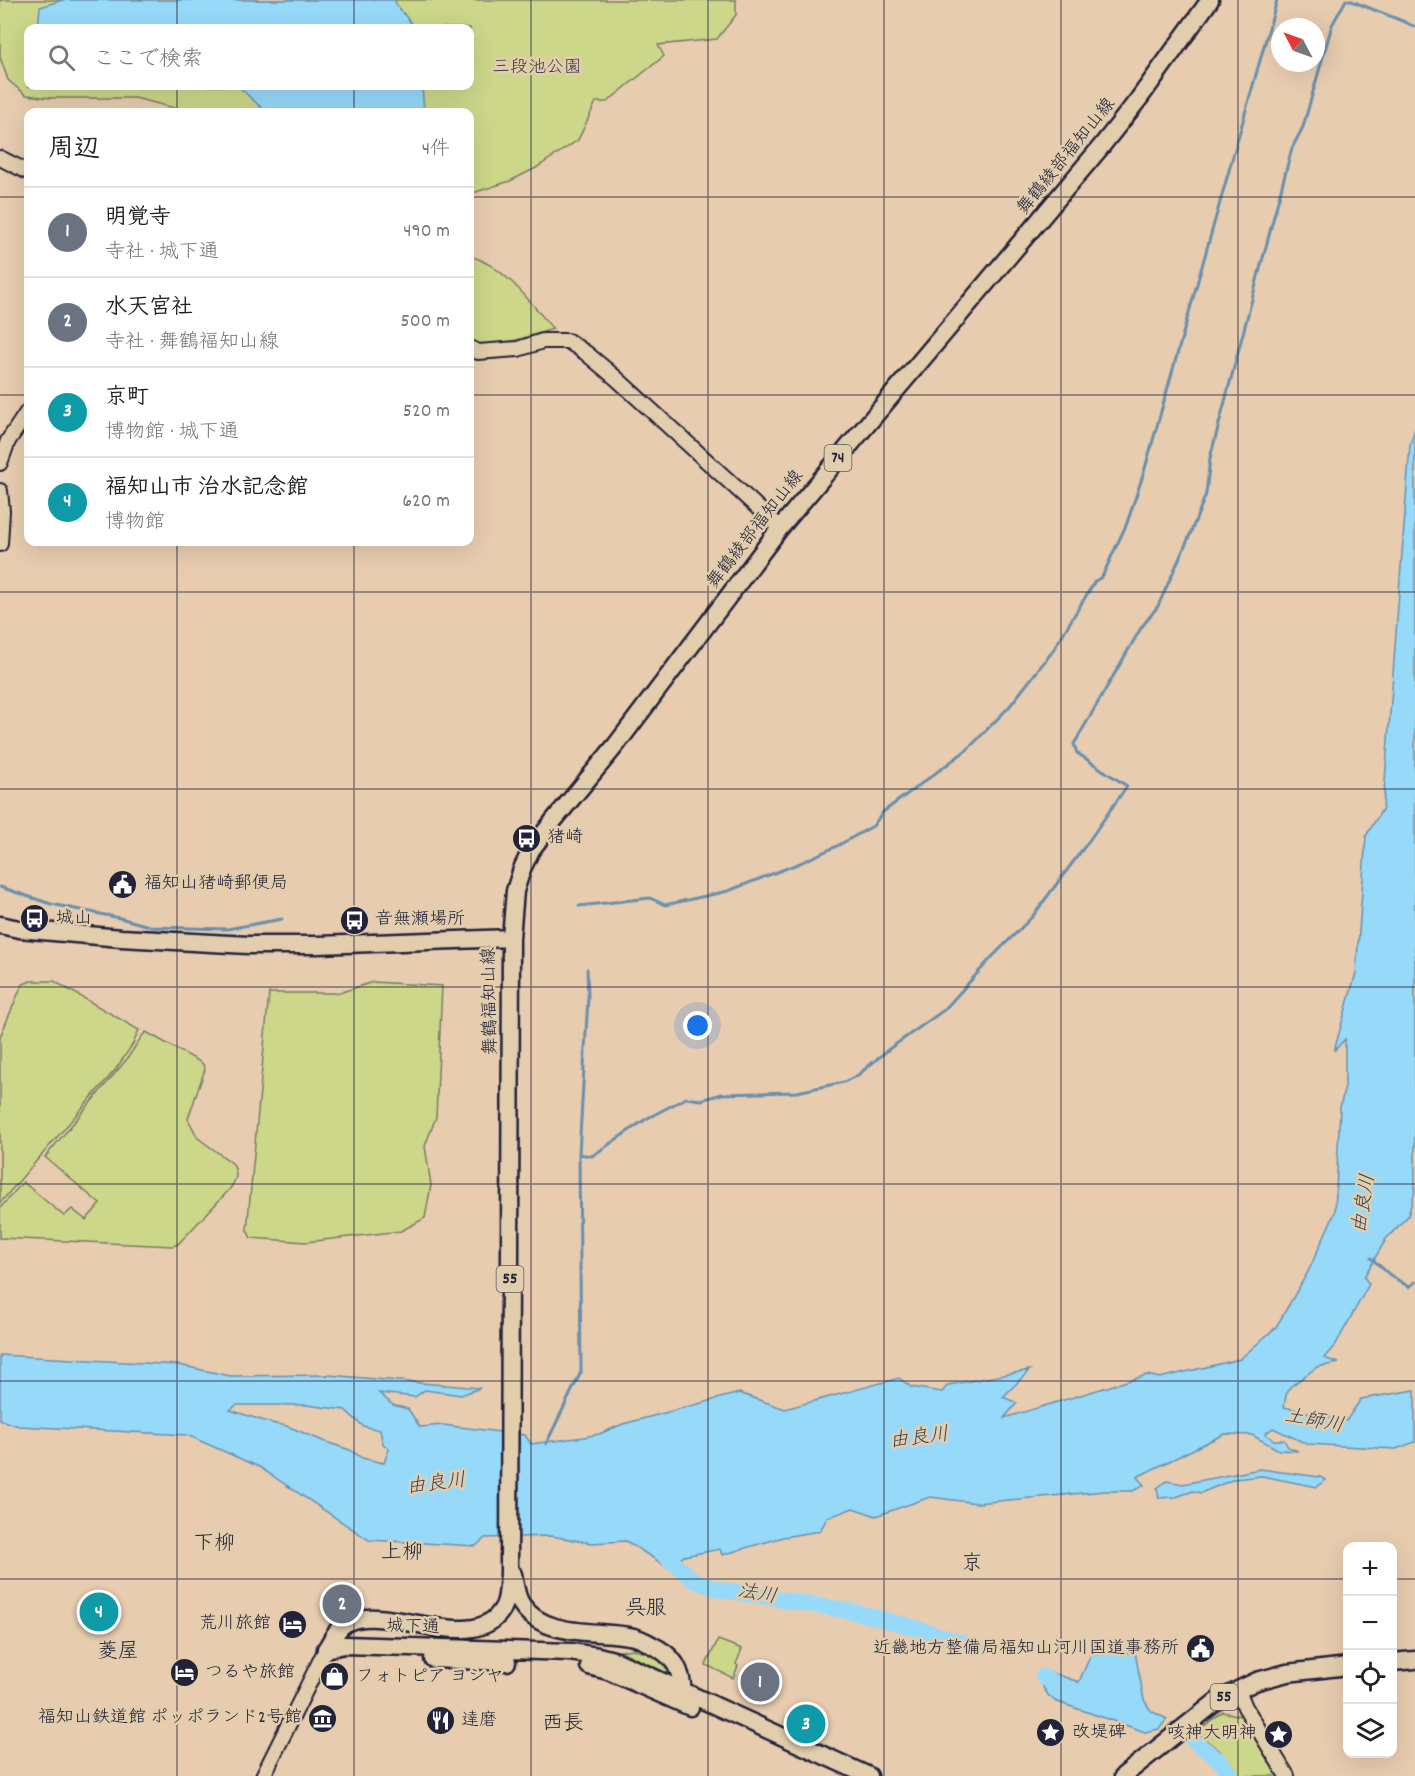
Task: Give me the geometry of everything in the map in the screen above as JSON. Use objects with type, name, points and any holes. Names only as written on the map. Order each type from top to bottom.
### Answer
[{"type":"main road","name":"舞鶴綾部福知山線","points":[[511,947],[515,891],[531,850],[616,745],[780,528],[1100,148],[1138,100],[1210,0]]},
{"type":"main road","name":"舞鶴福知山線","points":[[0,925],[19,929],[121,938],[248,945],[511,947],[509,1537],[514,1580],[513,1603]]},
{"type":"main road","points":[[327,1649],[340,1628],[354,1620],[375,1618],[465,1630],[492,1621],[503,1608],[513,1603],[546,1625],[634,1637],[667,1653],[681,1673],[684,1684],[683,1697]]},
{"type":"main road","name":"城下通","points":[[327,1649],[344,1645],[579,1653],[598,1656],[616,1661],[841,1776]]},
{"type":"main road","points":[[1397,1662],[1415,1660]]},
{"type":"main road","name":"55","points":[[1123,1776],[1216,1701],[1238,1690],[1257,1681],[1287,1673],[1343,1666]]},
{"type":"main road","name":"城下通","points":[[683,1697],[869,1776]]},
{"type":"street","points":[[0,158],[24,170]]},
{"type":"street","points":[[474,350],[478,352],[518,349],[543,341],[568,341],[616,378],[780,528]]},
{"type":"street","points":[[0,463],[8,441],[24,417]]},
{"type":"street","points":[[0,491],[2,511],[0,544]]},
{"type":"street","points":[[263,1776],[327,1649]]},
{"type":"street","points":[[1238,1690],[1245,1707],[1287,1776]]},
{"type":"green space","name":"三段池公園","points":[[0,0],[736,0],[736,15],[717,39],[658,45],[664,56],[607,102],[596,102],[578,140],[536,168],[510,181],[474,193],[474,108],[174,108],[135,98],[51,98],[26,95],[8,80],[0,57]]},
{"type":"green space","points":[[474,258],[506,276],[553,329],[498,344],[474,342]]},
{"type":"green space","points":[[31,981],[54,981],[139,1030],[133,1044],[116,1069],[0,1203],[0,1037],[21,987]]},
{"type":"green space","points":[[373,982],[442,986],[436,1117],[425,1146],[431,1185],[425,1218],[401,1231],[306,1242],[251,1238],[247,1230],[269,993],[339,993]]},
{"type":"green space","points":[[146,1032],[202,1063],[205,1069],[188,1119],[198,1138],[232,1163],[236,1174],[229,1190],[178,1244],[173,1246],[0,1238],[0,1208],[23,1182],[64,1216],[72,1209],[86,1220],[100,1204],[45,1157],[127,1059]]},
{"type":"green space","points":[[718,1640],[742,1649],[733,1678],[706,1665]]},
{"type":"green space","points":[[632,1649],[657,1656],[670,1666],[673,1676],[621,1651]]},
{"type":"green space","points":[[1223,1712],[1241,1716],[1280,1776],[1238,1776],[1220,1751],[1196,1732]]},
{"type":"water","points":[[63,0],[395,0],[412,24],[38,24],[40,7]]},
{"type":"water","points":[[242,90],[422,90],[424,108],[262,108]]},
{"type":"water","points":[[1415,429],[1415,1191],[1408,1216],[1386,1239],[1364,1277],[1369,1284],[1336,1344],[1324,1358],[1339,1363],[1317,1367],[1290,1387],[1284,1407],[1346,1421],[1361,1399],[1415,1390],[1415,1442],[1396,1449],[1307,1444],[1273,1428],[1265,1434],[1274,1440],[1284,1440],[1288,1447],[1298,1451],[1279,1450],[1252,1435],[1224,1434],[1137,1477],[1144,1485],[1133,1491],[1105,1491],[977,1503],[930,1497],[876,1516],[853,1508],[827,1518],[820,1531],[783,1537],[722,1555],[720,1549],[684,1556],[669,1568],[626,1541],[592,1543],[551,1536],[485,1538],[476,1546],[369,1540],[259,1467],[187,1435],[19,1426],[0,1420],[0,1355],[179,1365],[230,1376],[329,1375],[480,1388],[461,1395],[425,1390],[415,1397],[379,1393],[393,1405],[408,1409],[420,1427],[443,1425],[525,1435],[531,1444],[599,1434],[623,1424],[739,1393],[785,1409],[899,1378],[911,1387],[942,1392],[948,1385],[1030,1370],[1003,1397],[1017,1403],[1004,1418],[1147,1375],[1160,1378],[1240,1359],[1276,1327],[1308,1272],[1335,1212],[1340,1107],[1345,1087],[1345,1039],[1334,1051],[1356,973],[1366,836],[1383,808],[1410,445]],"holes":[[[237,1405],[306,1405],[345,1410],[363,1426],[380,1430],[383,1444],[389,1449],[384,1463],[362,1458],[350,1450],[287,1426],[230,1410]]]},
{"type":"water","points":[[1260,1469],[1320,1477],[1326,1480],[1317,1487],[1262,1476],[1234,1479],[1201,1493],[1193,1491],[1176,1497],[1159,1498],[1157,1488],[1167,1481],[1183,1484]]},
{"type":"water","points":[[1135,1652],[1144,1700],[1151,1711],[1167,1719],[1159,1729],[1145,1732],[1055,1701],[1043,1687],[1049,1672],[1079,1682],[1091,1654]]},
{"type":"waterway","points":[[579,906],[650,898],[665,905],[728,891],[837,846],[873,826],[883,812],[968,749],[1009,707],[1052,652],[1095,581],[1102,577],[1127,523],[1144,472],[1277,0]]},
{"type":"waterway","points":[[579,1154],[592,1156],[646,1119],[686,1098],[701,1100],[722,1094],[797,1092],[844,1082],[858,1075],[889,1049],[944,1010],[1032,917],[1127,786],[1077,753],[1074,744],[1141,628],[1158,606],[1206,494],[1210,458],[1292,148],[1303,127],[1332,25],[1346,0]]},
{"type":"waterway","points":[[1349,0],[1415,27]]},
{"type":"waterway","points":[[0,887],[51,904],[153,927],[227,929],[282,919]]},
{"type":"waterway","points":[[546,1444],[581,1372],[579,1154],[588,997],[587,969]]},
{"type":"waterway","points":[[1371,1258],[1390,1275],[1409,1287],[1415,1282]]},
{"type":"waterway","name":"法川","points":[[657,1549],[695,1581],[718,1589],[855,1612],[978,1648]]},
{"type":"waterway","name":"法川","points":[[1043,1677],[1067,1688]]},
{"type":"waterway","name":"法川","points":[[1192,1739],[1221,1762],[1231,1776]]},
{"type":"place","name":"猪崎","points":[[526,838]]},
{"type":"place","name":"福知山猪崎郵便局","points":[[123,884]]},
{"type":"place","name":"城山","points":[[35,919]]},
{"type":"place","name":"音無瀬場所","points":[[354,920]]},
{"type":"place","name":"水天宮社","points":[[342,1604]]},
{"type":"place","name":"福知山市 治水記念館","points":[[99,1612]]},
{"type":"place","name":"荒川旅館","points":[[292,1624]]},
{"type":"place","name":"近畿地方整備局福知山河川国道事務所","points":[[1200,1649]]},
{"type":"place","name":"つるや旅館","points":[[184,1673]]},
{"type":"place","name":"フォトピア ヨシヤ","points":[[335,1677]]},
{"type":"place","name":"明覚寺","points":[[760,1682]]},
{"type":"place","name":"福知山鉄道館 ポッポランド2号館","points":[[323,1718]]},
{"type":"place","name":"達磨","points":[[440,1721]]},
{"type":"place","name":"京町","points":[[806,1724]]},
{"type":"place","name":"改堤碑","points":[[1051,1733]]},
{"type":"place","name":"咳神大明神","points":[[1278,1734]]},
{"type":"district","name":"下柳","points":[[214,1545]]},
{"type":"district","name":"上柳","points":[[402,1554]]},
{"type":"district","name":"京","points":[[972,1565]]},
{"type":"district","name":"呉服","points":[[646,1610]]},
{"type":"district","name":"菱屋","points":[[118,1653]]},
{"type":"district","name":"西長","points":[[563,1725]]},
{"type":"water label","name":"由良川","points":[[1365,1204]]},
{"type":"water label","name":"土師川","points":[[1314,1422]]},
{"type":"water label","name":"由良川","points":[[919,1439]]},
{"type":"water label","name":"由良川","points":[[436,1485]]}]
